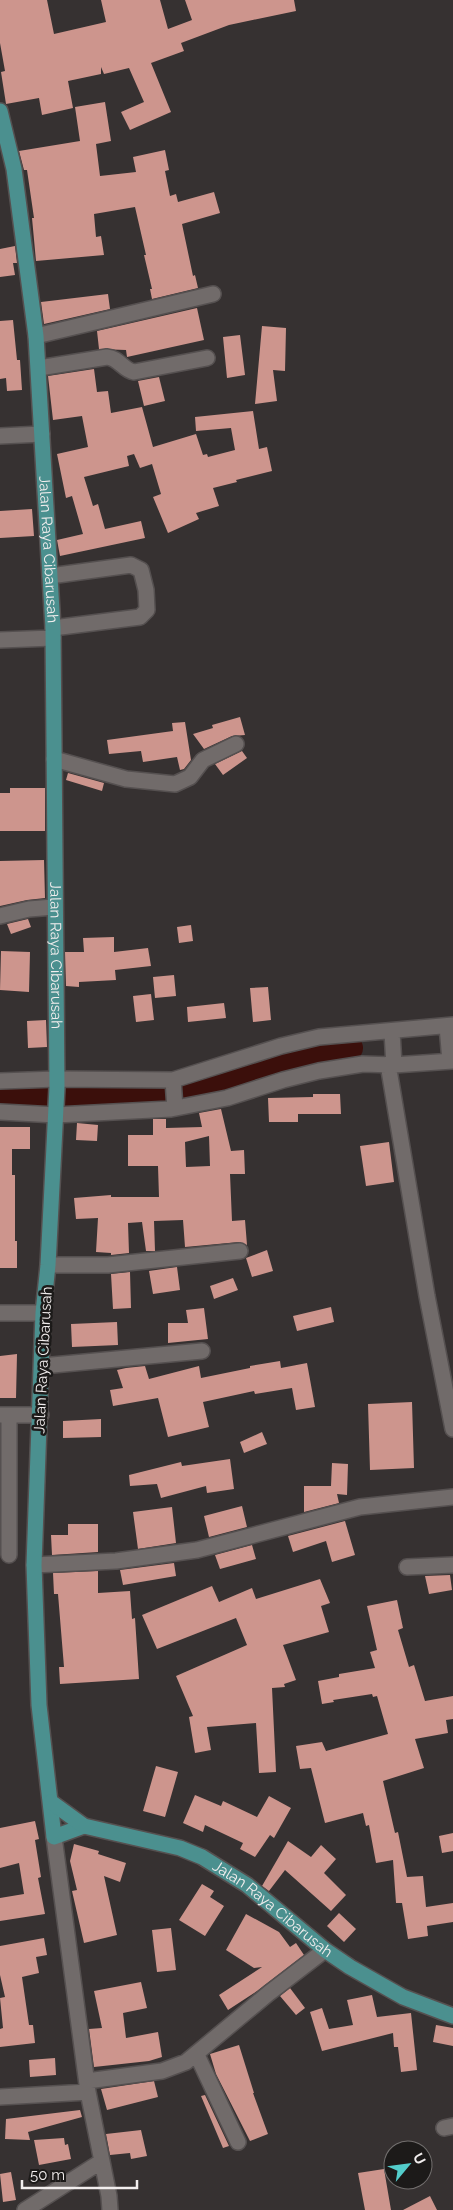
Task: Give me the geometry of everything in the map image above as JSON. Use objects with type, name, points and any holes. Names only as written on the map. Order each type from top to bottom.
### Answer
[{"type":"main road","name":"Jalan Raya Cibarusah","points":[[0,111],[14,169],[36,336],[53,633],[57,1083],[48,1265],[43,1313],[35,1558],[39,1705],[54,1837]]},
{"type":"main road","name":"Jalan Raya Cibarusah","points":[[50,1802],[84,1826],[180,1848],[202,1857],[225,1870],[264,1897],[325,1950],[350,1967],[404,1997],[453,2016]]},
{"type":"main road","points":[[54,1837],[84,1826]]},
{"type":"street","points":[[36,336],[214,294]]},
{"type":"street","points":[[38,368],[107,357],[116,359],[127,370],[134,372],[207,358]]},
{"type":"street","points":[[0,436],[42,434]]},
{"type":"street","points":[[0,640],[53,633],[140,617],[147,610],[146,590],[141,570],[131,565],[50,576]]},
{"type":"street","points":[[54,759],[126,780],[174,784],[190,777],[203,760],[236,744]]},
{"type":"street","points":[[0,916],[29,909],[54,907]]},
{"type":"street","points":[[0,1081],[173,1084],[281,1046],[319,1037],[351,1033],[392,1038],[449,1029],[451,1060],[363,1064],[319,1071],[283,1080],[227,1098],[175,1107],[56,1112],[0,1112]]},
{"type":"street","points":[[392,1038],[392,1063],[427,1296],[453,1429]]},
{"type":"street","points":[[173,1084],[175,1107]]},
{"type":"street","points":[[48,1265],[108,1265],[240,1251]]},
{"type":"street","points":[[0,1313],[43,1313]]},
{"type":"street","points":[[42,1366],[202,1351]]},
{"type":"street","points":[[41,1415],[5,1415],[5,1555],[35,1558],[116,1560],[197,1550],[360,1506],[453,1497]]},
{"type":"street","points":[[407,1567],[453,1565]]},
{"type":"street","points":[[54,1837],[87,2086],[110,2210]]},
{"type":"street","points":[[0,2097],[87,2086],[162,2071],[186,2062],[325,1950]]},
{"type":"street","points":[[197,2055],[238,2142]]},
{"type":"street","points":[[25,2210],[102,2160]]},
{"type":"building","points":[[0,0],[47,0],[54,34],[106,22],[101,0],[160,0],[168,29],[192,20],[185,0],[294,0],[296,11],[229,25],[181,43],[184,51],[151,63],[171,112],[130,130],[121,112],[144,102],[129,68],[104,74],[101,67],[101,74],[68,81],[73,108],[42,115],[39,98],[6,104],[1,72],[5,71],[0,43]]},
{"type":"building","points":[[105,102],[111,141],[96,144],[100,176],[136,172],[133,157],[165,150],[169,170],[165,171],[170,196],[176,194],[178,202],[214,192],[220,213],[182,224],[193,276],[195,275],[198,288],[152,299],[150,289],[152,289],[144,255],[146,255],[135,207],[94,214],[96,237],[101,236],[104,255],[36,261],[32,218],[34,218],[27,170],[24,170],[19,151],[80,141],[75,107]]},
{"type":"building","points":[[15,246],[17,263],[13,263],[15,275],[0,277],[0,249]]},
{"type":"building","points":[[108,294],[110,309],[44,324],[41,302]]},
{"type":"building","points":[[197,308],[204,340],[127,357],[126,350],[99,349],[97,331]]},
{"type":"building","points":[[13,320],[17,360],[20,360],[22,390],[7,391],[6,378],[0,379],[0,321]]},
{"type":"building","points":[[262,326],[286,328],[285,371],[273,370],[277,401],[255,404]]},
{"type":"building","points":[[240,335],[245,375],[227,378],[223,337]]},
{"type":"building","points":[[94,369],[97,392],[108,391],[111,413],[142,407],[153,447],[196,434],[203,455],[207,454],[208,457],[235,450],[231,428],[196,431],[195,417],[253,411],[259,449],[267,447],[272,471],[213,488],[219,506],[196,513],[199,519],[168,533],[153,497],[161,494],[152,464],[140,468],[134,454],[127,456],[129,466],[84,477],[93,506],[98,504],[105,529],[141,521],[145,538],[60,556],[57,540],[83,534],[72,496],[66,498],[57,454],[88,447],[82,416],[53,420],[48,376]]},
{"type":"building","points":[[159,377],[165,401],[144,406],[138,381]]},
{"type":"building","points":[[32,509],[34,536],[0,538],[0,511]]},
{"type":"building","points":[[240,717],[245,735],[232,736],[204,749],[193,734],[213,728],[212,725]]},
{"type":"building","points":[[185,722],[191,760],[184,769],[180,770],[177,757],[143,762],[141,751],[109,754],[107,740],[173,731],[172,723]]},
{"type":"building","points":[[242,751],[247,758],[223,775],[215,764]]},
{"type":"building","points":[[68,773],[104,783],[102,791],[66,780]]},
{"type":"building","points":[[10,788],[45,788],[45,831],[0,831],[0,793],[10,793]]},
{"type":"building","points":[[44,860],[45,898],[0,906],[0,861]]},
{"type":"building","points":[[28,919],[31,927],[11,934],[7,924]]},
{"type":"building","points":[[191,925],[193,941],[179,943],[177,927]]},
{"type":"building","points":[[114,937],[114,952],[148,948],[151,966],[115,970],[116,980],[79,982],[79,987],[66,986],[65,952],[84,952],[83,938]]},
{"type":"building","points":[[1,951],[30,952],[29,992],[0,990]]},
{"type":"building","points":[[174,975],[176,996],[155,998],[153,977]]},
{"type":"building","points":[[268,987],[271,1020],[253,1022],[250,988]]},
{"type":"building","points":[[151,994],[154,1020],[136,1022],[133,996]]},
{"type":"building","points":[[224,1003],[226,1018],[188,1022],[187,1007]]},
{"type":"building","points":[[46,1020],[47,1047],[28,1048],[27,1021]]},
{"type":"building","points":[[313,1094],[340,1094],[341,1114],[298,1114],[298,1122],[269,1122],[268,1098],[313,1097]]},
{"type":"building","points":[[221,1109],[231,1151],[244,1150],[245,1174],[230,1174],[232,1221],[245,1220],[247,1245],[239,1242],[185,1247],[183,1220],[154,1221],[155,1251],[146,1251],[142,1222],[128,1223],[129,1253],[111,1255],[111,1253],[96,1252],[98,1218],[76,1219],[74,1198],[111,1195],[111,1197],[159,1197],[158,1166],[128,1166],[128,1135],[153,1135],[153,1119],[166,1119],[166,1128],[202,1127],[199,1113]],"holes":[[[209,1136],[210,1166],[186,1167],[185,1142]]]},
{"type":"building","points":[[77,1123],[98,1125],[97,1141],[76,1140]]},
{"type":"building","points":[[0,1127],[30,1127],[30,1149],[12,1149],[12,1175],[15,1175],[17,1268],[0,1268]]},
{"type":"building","points":[[389,1142],[394,1182],[366,1186],[360,1146]]},
{"type":"building","points":[[267,1250],[273,1271],[252,1277],[246,1258]]},
{"type":"building","points":[[177,1267],[180,1290],[153,1294],[149,1271]]},
{"type":"building","points":[[130,1272],[131,1308],[113,1309],[111,1274]]},
{"type":"building","points":[[233,1278],[238,1290],[214,1299],[210,1286]]},
{"type":"building","points":[[331,1307],[334,1322],[297,1331],[293,1316]]},
{"type":"building","points":[[204,1308],[208,1339],[168,1343],[168,1323],[188,1323],[186,1310]]},
{"type":"building","points":[[117,1322],[118,1345],[72,1347],[71,1324]]},
{"type":"building","points":[[17,1354],[16,1398],[0,1398],[0,1356]]},
{"type":"building","points":[[280,1361],[281,1368],[307,1363],[315,1407],[296,1410],[292,1388],[255,1394],[254,1391],[203,1402],[209,1427],[168,1437],[158,1398],[113,1406],[110,1390],[123,1388],[117,1370],[145,1366],[149,1379],[199,1366],[201,1378]]},
{"type":"building","points":[[412,1402],[414,1468],[370,1470],[368,1404]]},
{"type":"building","points":[[101,1419],[101,1437],[63,1438],[63,1421]]},
{"type":"building","points":[[262,1432],[267,1444],[244,1453],[240,1442]]},
{"type":"building","points":[[230,1459],[234,1489],[207,1493],[206,1486],[161,1498],[157,1484],[130,1486],[129,1475],[181,1462],[182,1466]]},
{"type":"building","points":[[332,1463],[348,1464],[347,1495],[337,1494],[339,1503],[304,1512],[304,1486],[331,1486]]},
{"type":"building","points":[[242,1506],[247,1527],[209,1537],[204,1516]]},
{"type":"building","points":[[172,1507],[176,1543],[138,1549],[133,1512]]},
{"type":"building","points":[[345,1521],[355,1555],[332,1562],[326,1541],[293,1552],[288,1536]]},
{"type":"building","points":[[68,1524],[98,1524],[98,1552],[52,1555],[51,1535],[68,1535]]},
{"type":"building","points":[[252,1545],[256,1559],[220,1569],[215,1555]]},
{"type":"building","points":[[174,1563],[176,1576],[123,1585],[120,1570]]},
{"type":"building","points":[[98,1571],[98,1593],[130,1591],[132,1619],[135,1618],[139,1679],[60,1684],[59,1667],[64,1667],[58,1594],[54,1594],[53,1573]]},
{"type":"building","points":[[450,1575],[452,1590],[429,1594],[425,1576]]},
{"type":"building","points":[[320,1579],[330,1603],[321,1606],[329,1632],[283,1645],[296,1680],[284,1684],[285,1687],[272,1688],[276,1772],[259,1773],[256,1723],[207,1727],[211,1750],[195,1753],[189,1717],[193,1716],[176,1676],[247,1645],[236,1618],[157,1649],[142,1615],[212,1586],[219,1602],[252,1588],[256,1599]]},
{"type":"building","points":[[397,1600],[403,1628],[398,1630],[409,1667],[414,1665],[425,1701],[453,1696],[453,1719],[446,1720],[448,1733],[415,1739],[424,1768],[383,1781],[395,1833],[398,1832],[407,1877],[423,1876],[426,1907],[453,1903],[453,1922],[427,1926],[428,1936],[408,1939],[402,1903],[396,1903],[393,1860],[376,1863],[369,1825],[366,1826],[363,1813],[325,1823],[311,1768],[300,1769],[296,1746],[322,1742],[326,1751],[388,1734],[377,1696],[373,1697],[372,1694],[333,1700],[334,1702],[322,1704],[318,1681],[339,1677],[339,1674],[375,1668],[370,1652],[377,1650],[367,1606]]},
{"type":"building","points":[[156,1766],[178,1772],[165,1817],[143,1811]]},
{"type":"building","points":[[195,1795],[221,1806],[223,1801],[257,1817],[269,1796],[291,1808],[274,1838],[270,1835],[255,1857],[240,1849],[243,1843],[205,1825],[203,1832],[183,1823]]},
{"type":"building","points":[[35,1821],[39,1839],[35,1840],[41,1877],[38,1878],[45,1914],[0,1921],[0,1898],[24,1894],[19,1863],[0,1868],[0,1828]]},
{"type":"building","points":[[453,1833],[453,1851],[442,1853],[439,1836]]},
{"type":"building","points":[[288,1841],[311,1857],[321,1845],[336,1859],[324,1873],[346,1895],[331,1911],[285,1870],[269,1891],[262,1886]]},
{"type":"building","points":[[74,1844],[99,1851],[98,1854],[126,1863],[120,1882],[104,1876],[117,1935],[84,1943],[72,1891],[77,1890],[70,1861]]},
{"type":"building","points":[[202,1884],[214,1891],[210,1897],[224,1906],[205,1936],[179,1920]]},
{"type":"building","points":[[339,1913],[356,1929],[344,1942],[327,1926]]},
{"type":"building","points":[[246,1914],[279,1932],[290,1947],[296,1943],[304,1955],[257,1991],[228,2010],[219,1995],[262,1967],[254,1968],[226,1950]]},
{"type":"building","points":[[171,1928],[176,1970],[157,1972],[152,1930]]},
{"type":"building","points":[[44,1938],[47,1955],[36,1957],[39,1973],[22,1977],[29,2025],[33,2025],[35,2043],[0,2047],[0,2029],[3,2028],[0,1998],[5,1997],[0,1975],[0,1946]]},
{"type":"building","points":[[141,1982],[147,2008],[123,2013],[126,2038],[158,2032],[162,2057],[149,2061],[94,2067],[89,2029],[102,2028],[94,1991]]},
{"type":"building","points":[[290,1988],[305,2008],[296,2015],[280,1996]]},
{"type":"building","points":[[372,1995],[377,2017],[411,2013],[417,2070],[401,2072],[398,2047],[394,2047],[393,2033],[322,2051],[310,2012],[322,2008],[329,2029],[353,2025],[347,2000]]},
{"type":"building","points":[[436,2025],[453,2028],[453,2046],[433,2042]]},
{"type":"building","points":[[239,2045],[253,2093],[268,2134],[250,2141],[216,2074],[210,2054]]},
{"type":"building","points":[[55,2058],[56,2075],[30,2077],[29,2060]]},
{"type":"building","points":[[154,2081],[158,2097],[107,2110],[101,2089]]},
{"type":"building","points":[[205,2095],[229,2146],[223,2148],[201,2096]]},
{"type":"building","points":[[80,2110],[82,2117],[28,2132],[30,2140],[5,2139],[6,2119]]},
{"type":"building","points":[[141,2130],[147,2156],[131,2159],[130,2153],[110,2155],[106,2134]]},
{"type":"building","points":[[64,2138],[65,2145],[68,2144],[71,2159],[39,2165],[34,2140]]},
{"type":"building","points":[[383,2169],[383,2190],[388,2190],[391,2210],[365,2210],[358,2173]]},
{"type":"building","points":[[11,2172],[16,2200],[3,2202],[0,2174]]},
{"type":"building","points":[[430,2196],[437,2210],[403,2210]]},
{"type":"waterway","points":[[0,1099],[80,1097],[158,1099],[195,1093],[290,1060],[349,1048]]}]
